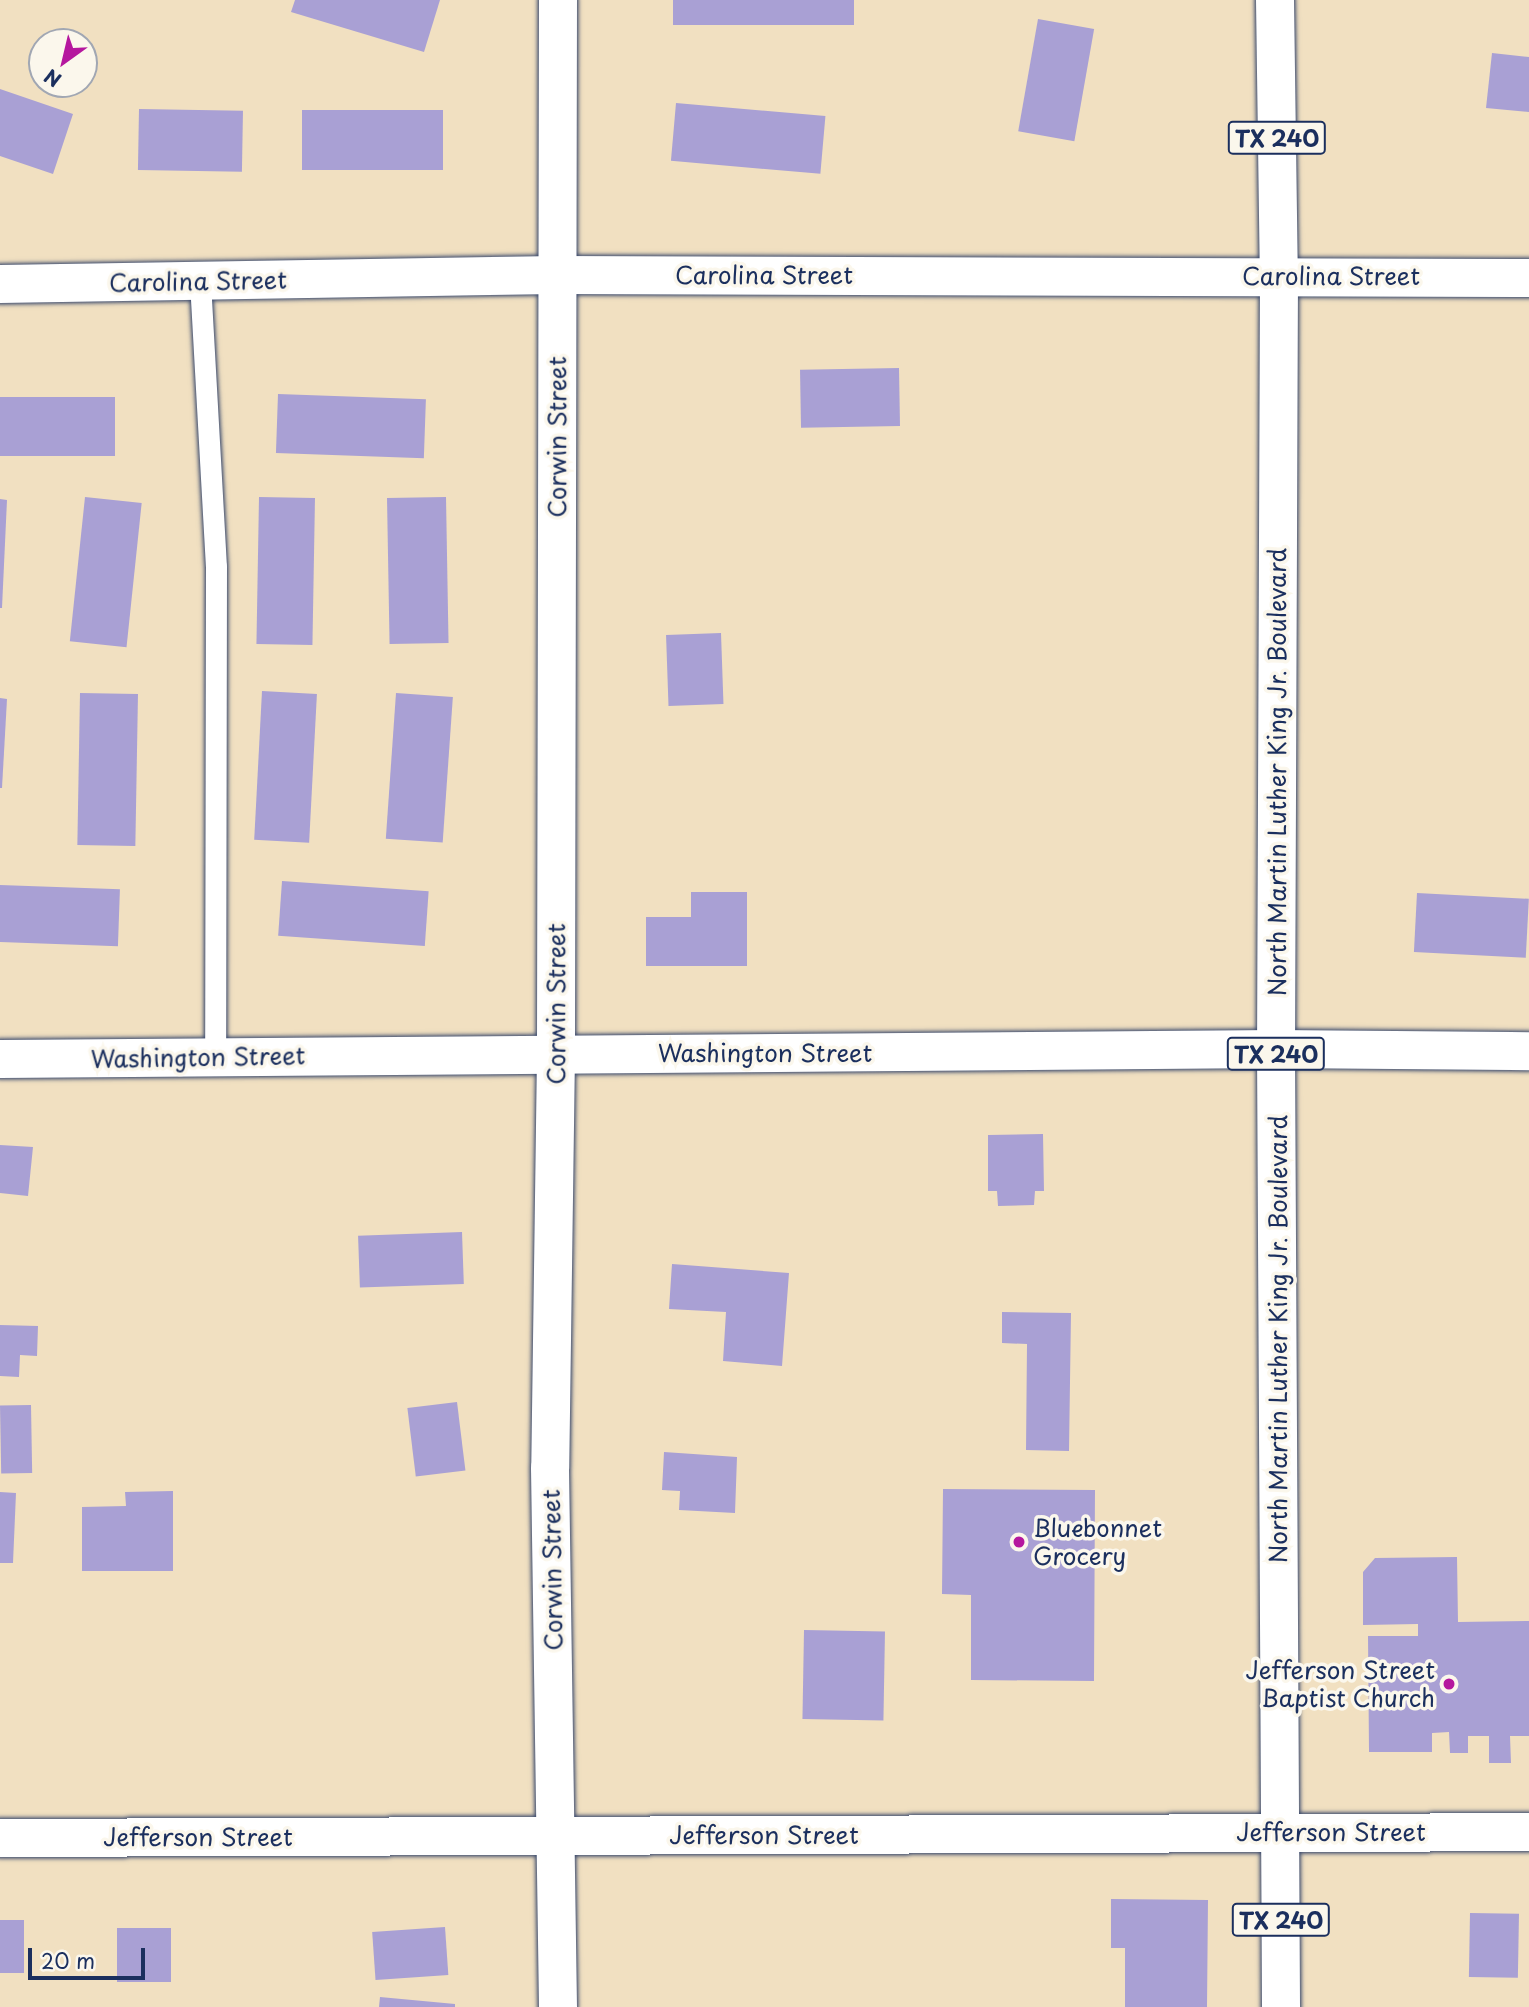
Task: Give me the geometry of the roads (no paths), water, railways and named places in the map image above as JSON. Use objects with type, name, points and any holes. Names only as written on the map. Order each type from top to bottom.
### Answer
[{"type":"street","name":"Corwin Street","points":[[558,0],[556,1054],[550,1468],[558,2007]]},
{"type":"street","name":"North Martin Luther King Jr. Boulevard","points":[[1275,0],[1279,276],[1276,1049],[1282,2007]]},
{"type":"street","name":"Carolina Street","points":[[0,284],[557,275],[1529,278]]},
{"type":"street","name":"Washington Street","points":[[0,1059],[1276,1049],[1529,1051]]},
{"type":"street","name":"Jefferson Street","points":[[0,1838],[1529,1832]]},
{"type":"lane","points":[[200,281],[216,566],[215,1057]]},
{"type":"place","name":"Bluebonnet Grocery","points":[[1019,1542]]},
{"type":"place","name":"Jefferson Street Baptist Church","points":[[1449,1684]]}]
